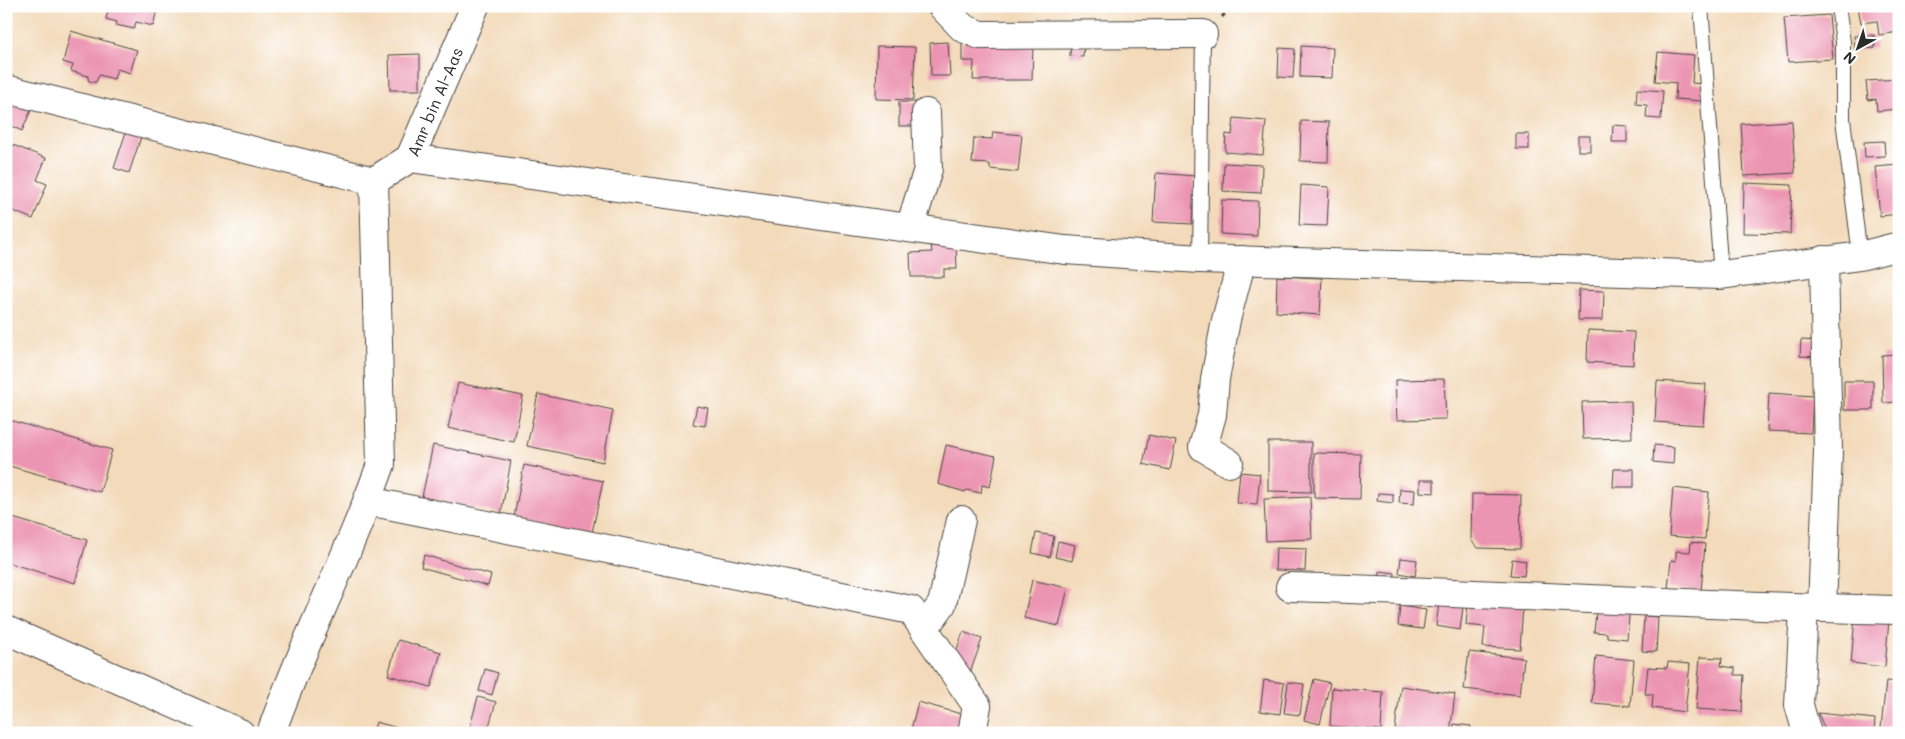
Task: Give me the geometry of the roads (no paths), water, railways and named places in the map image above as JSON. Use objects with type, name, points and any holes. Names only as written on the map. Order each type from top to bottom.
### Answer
[{"type":"street","name":"Amr bin Al-Aas","points":[[374,181],[410,158],[475,6]]},
{"type":"street","points":[[942,6],[963,28],[980,35],[1203,34]]},
{"type":"street","points":[[6,90],[374,181],[381,464],[368,501],[292,673],[271,733]]},
{"type":"street","points":[[910,228],[928,169],[926,113]]},
{"type":"street","points":[[410,158],[1065,250],[1200,258],[1721,275],[1860,256],[1899,246]]},
{"type":"street","points":[[1229,463],[1203,447],[1212,415],[1215,379],[1226,320],[1242,260]]},
{"type":"street","points":[[1807,733],[1799,705],[1813,608],[1828,451],[1824,260]]},
{"type":"street","points":[[368,501],[911,610],[977,706],[972,733]]},
{"type":"street","points":[[924,630],[942,604],[961,520]]},
{"type":"street","points":[[1290,587],[1464,592],[1813,608],[1899,610]]},
{"type":"street","points":[[6,630],[240,733]]},
{"type":"lane","points":[[1701,6],[1721,275]]},
{"type":"lane","points":[[1838,6],[1843,42],[1843,119],[1860,256]]},
{"type":"lane","points":[[1200,258],[1203,34]]}]
